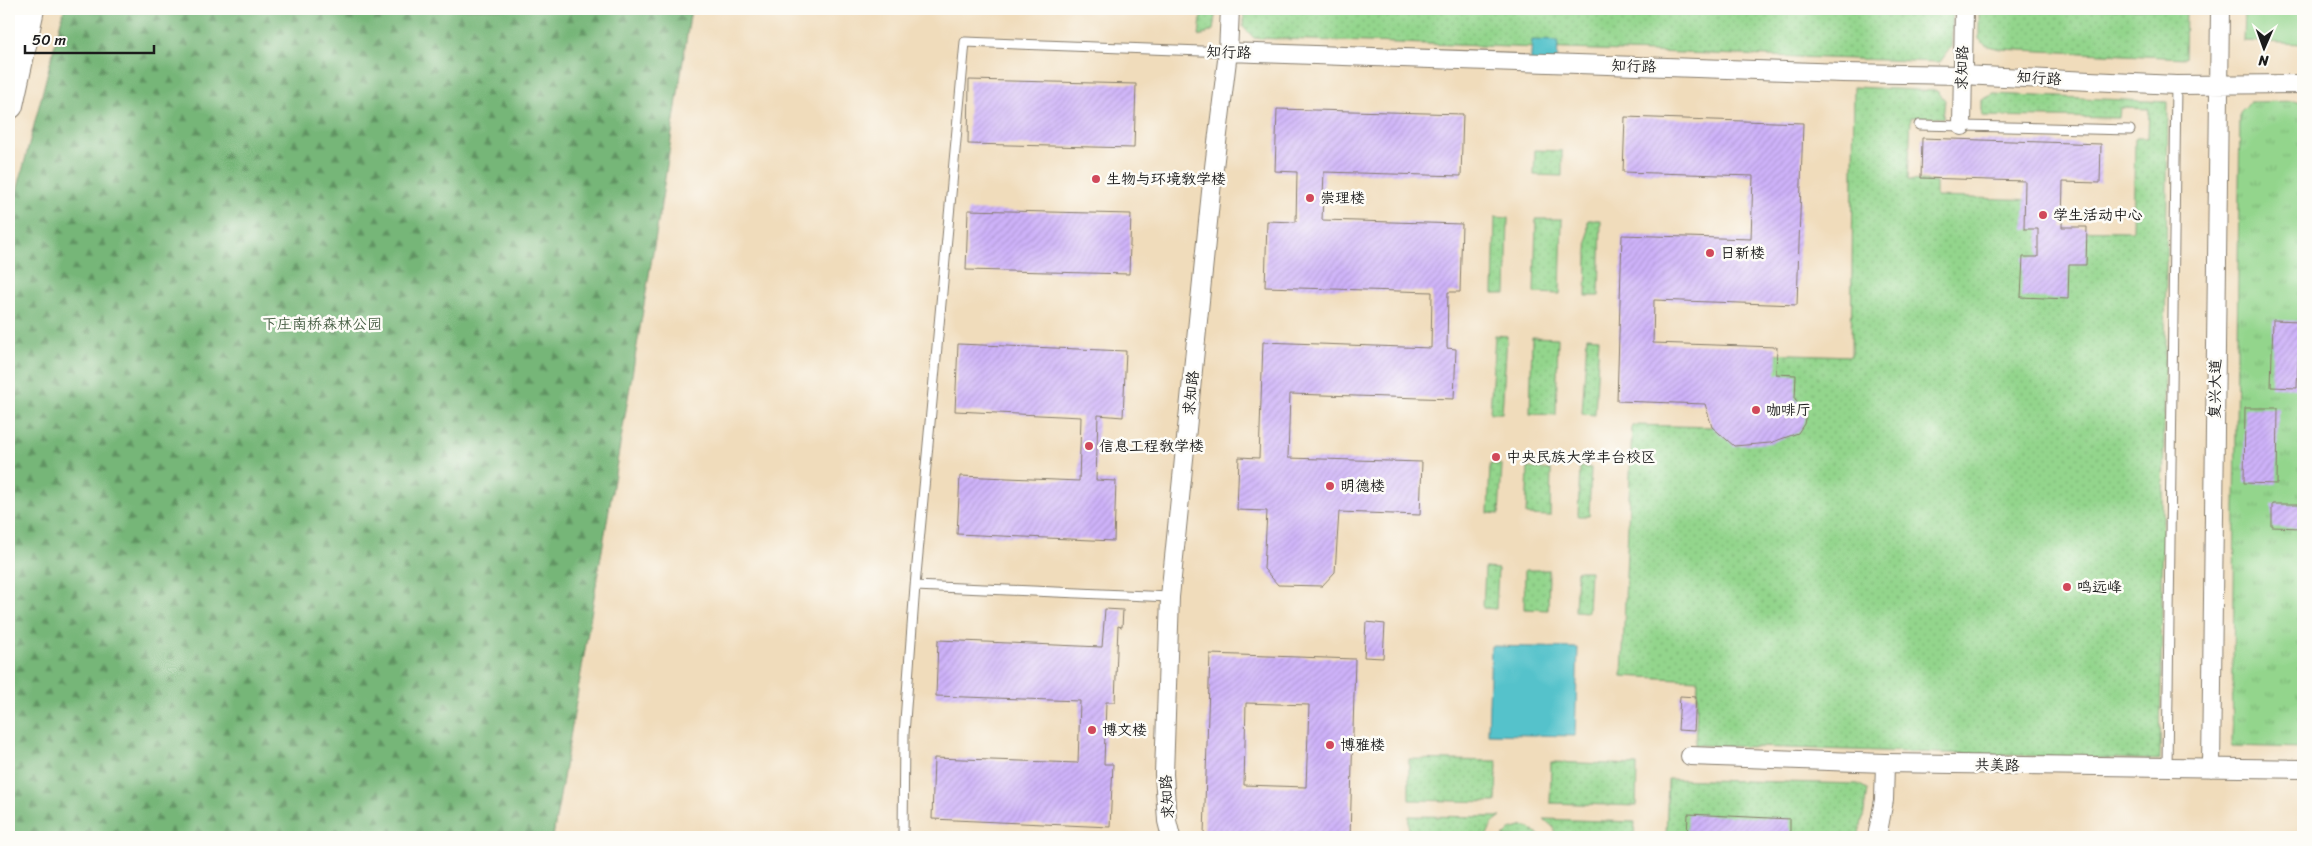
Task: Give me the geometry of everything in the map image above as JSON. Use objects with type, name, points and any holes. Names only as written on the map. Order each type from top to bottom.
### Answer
[{"type":"highway","points":[[9,104],[30,9]]},
{"type":"street","name":"求知路","points":[[1171,837],[1167,821],[1164,774],[1170,597],[1210,202],[1228,52],[1230,9]]},
{"type":"street","name":"求知路","points":[[1962,126],[1964,9]]},
{"type":"street","name":"复兴大道","points":[[2211,768],[2220,9]]},
{"type":"street","name":"知行路","points":[[1228,52],[1962,75],[2176,85],[2303,84]]},
{"type":"street","name":"共美路","points":[[1690,756],[1885,763],[2303,769]]},
{"type":"street","points":[[1877,837],[1884,800],[1885,763]]},
{"type":"lane","name":"知行路","points":[[915,586],[965,42],[1228,52]]},
{"type":"lane","points":[[2167,768],[2176,85]]},
{"type":"lane","points":[[1919,125],[2130,130]]},
{"type":"lane","points":[[902,837],[904,734],[915,586],[1170,597]]},
{"type":"green space","name":"下庄南桥森林公园","points":[[64,9],[691,9],[660,211],[553,837],[9,837],[9,222]]},
{"type":"green space","points":[[1202,9],[1216,9],[1213,30],[1199,37]]},
{"type":"green space","points":[[1244,9],[1953,9],[1951,47],[1940,62],[1254,38],[1243,27]]},
{"type":"green space","points":[[1979,9],[2186,9],[2185,58],[2000,49],[1985,45],[1979,39]]},
{"type":"green space","points":[[2244,9],[2303,9],[2303,44],[2243,41]]},
{"type":"green space","points":[[1854,87],[1937,91],[1945,100],[1943,118],[1911,117],[1908,180],[1936,182],[1936,197],[2042,200],[2053,230],[2133,231],[2135,138],[2148,138],[2149,109],[2120,108],[2119,118],[1982,116],[1982,100],[1994,94],[2168,102],[2160,760],[1695,745],[1698,680],[1622,676],[1632,425],[1760,428],[1763,353],[1851,356]]},
{"type":"green space","points":[[2303,101],[2303,748],[2232,746],[2240,112],[2250,102]]},
{"type":"green space","points":[[1535,150],[1562,151],[1562,176],[1534,175]]},
{"type":"green space","points":[[1495,217],[1508,218],[1506,294],[1493,294]]},
{"type":"green space","points":[[1536,219],[1562,219],[1560,294],[1534,293]]},
{"type":"green space","points":[[1588,220],[1601,220],[1599,296],[1586,296]]},
{"type":"green space","points":[[1495,335],[1507,336],[1502,413],[1490,413]]},
{"type":"green space","points":[[1532,337],[1558,338],[1556,415],[1530,414]]},
{"type":"green space","points":[[1587,337],[1599,338],[1595,415],[1582,414]]},
{"type":"green space","points":[[1490,464],[1502,465],[1499,514],[1488,513]]},
{"type":"green space","points":[[1580,467],[1591,468],[1589,516],[1578,516]]},
{"type":"green space","points":[[1528,468],[1551,470],[1550,516],[1526,515]]},
{"type":"green space","points":[[1485,568],[1498,569],[1496,609],[1483,608]]},
{"type":"green space","points":[[1525,570],[1549,570],[1548,610],[1524,609]]},
{"type":"green space","points":[[1577,571],[1590,571],[1588,612],[1575,611]]},
{"type":"green space","points":[[1409,759],[1497,761],[1496,802],[1409,800]]},
{"type":"green space","points":[[1551,762],[1637,765],[1636,806],[1550,803]]},
{"type":"green space","points":[[1668,779],[1858,784],[1867,789],[1858,837],[1666,837]]},
{"type":"green space","points":[[1409,816],[1501,817],[1492,824],[1486,837],[1408,837]]},
{"type":"green space","points":[[1544,819],[1635,822],[1634,837],[1557,837],[1553,827]]},
{"type":"green space","points":[[1524,826],[1541,837],[1503,837],[1510,830]]},
{"type":"water","points":[[1532,40],[1558,41],[1557,73],[1530,72]]},
{"type":"water","points":[[1491,646],[1578,648],[1575,736],[1488,734]]},
{"type":"building","points":[[969,80],[1136,84],[1134,148],[968,144]]},
{"type":"building","points":[[1277,109],[1463,114],[1461,176],[1324,172],[1322,220],[1462,224],[1460,292],[1448,292],[1447,348],[1456,349],[1454,399],[1290,394],[1288,458],[1422,462],[1420,515],[1339,512],[1335,572],[1322,586],[1278,585],[1264,569],[1267,511],[1237,510],[1239,457],[1259,458],[1263,342],[1431,348],[1432,292],[1265,287],[1267,221],[1296,222],[1297,172],[1275,171]]},
{"type":"building","name":"日新楼","points":[[1625,117],[1803,123],[1797,305],[1654,300],[1653,343],[1777,347],[1776,374],[1796,375],[1795,399],[1803,406],[1806,414],[1804,424],[1798,433],[1770,443],[1734,446],[1712,427],[1705,404],[1617,401],[1622,235],[1751,239],[1753,176],[1623,172]]},
{"type":"building","name":"学生活动中心","points":[[1922,138],[2101,144],[2100,183],[2063,182],[2062,227],[2087,227],[2086,265],[2069,265],[2068,299],[2021,297],[2023,257],[2038,257],[2038,229],[2024,229],[2025,181],[1921,178]]},
{"type":"building","points":[[968,210],[1131,214],[1129,274],[966,270]]},
{"type":"building","points":[[2273,320],[2300,321],[2297,388],[2271,387]]},
{"type":"building","name":"信息工程教学楼","points":[[958,344],[1126,351],[1123,417],[1098,415],[1096,480],[1116,481],[1114,541],[957,534],[960,476],[1079,481],[1081,417],[955,411]]},
{"type":"building","points":[[2245,408],[2278,408],[2277,484],[2244,483]]},
{"type":"building","points":[[2272,504],[2301,504],[2301,528],[2272,527]]},
{"type":"building","name":"博文楼","points":[[1105,609],[1123,610],[1122,627],[1118,626],[1115,702],[1106,702],[1104,764],[1113,764],[1110,827],[932,819],[934,758],[1078,763],[1080,701],[936,696],[938,640],[1102,647]]},
{"type":"building","points":[[1366,622],[1385,624],[1383,658],[1364,657]]},
{"type":"building","name":"博雅楼","points":[[1210,654],[1355,659],[1350,837],[1204,834]],"holes":[[[1246,703],[1309,705],[1306,787],[1244,785]]]},
{"type":"building","points":[[1680,696],[1696,697],[1694,731],[1678,730]]},
{"type":"building","points":[[1688,814],[1790,819],[1790,837],[1687,837]]},
{"type":"place","name":"生物与环境教学楼","points":[[1096,179]]},
{"type":"place","name":"崇理楼","points":[[1310,198]]},
{"type":"place","name":"学生活动中心","points":[[2043,215]]},
{"type":"place","name":"日新楼","points":[[1710,253]]},
{"type":"place","name":"咖啡厅","points":[[1756,410]]},
{"type":"place","name":"信息工程教学楼","points":[[1089,446]]},
{"type":"place","name":"中央民族大学丰台校区","points":[[1496,457]]},
{"type":"place","name":"明德楼","points":[[1330,486]]},
{"type":"place","name":"鸣远峰","points":[[2067,587]]},
{"type":"place","name":"博文楼","points":[[1092,730]]},
{"type":"place","name":"博雅楼","points":[[1330,745]]}]
